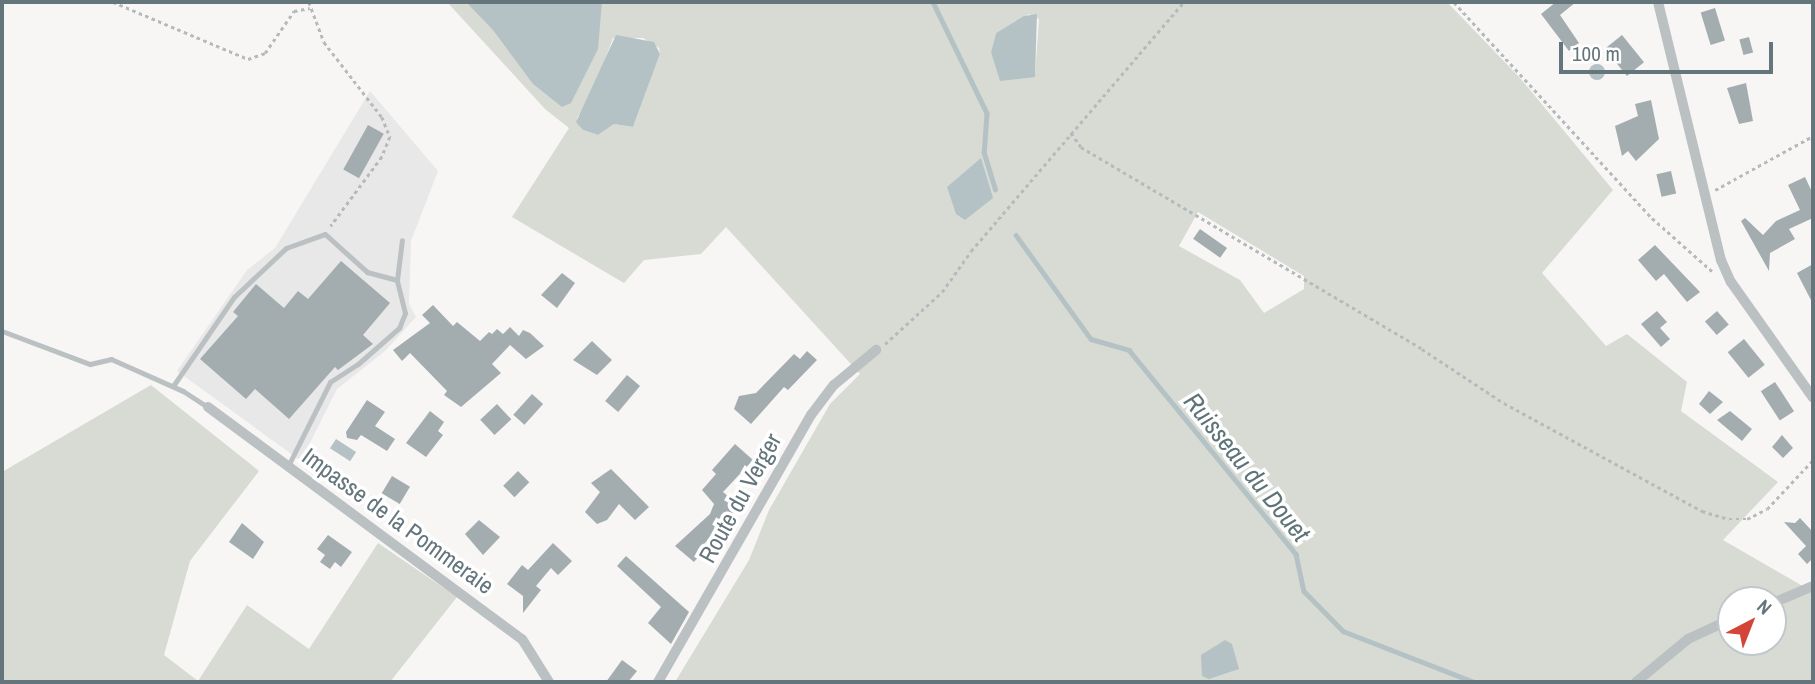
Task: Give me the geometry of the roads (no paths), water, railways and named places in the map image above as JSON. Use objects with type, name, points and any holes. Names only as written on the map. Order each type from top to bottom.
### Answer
[{"type":"street","points":[[1658,2],[1705,195],[1731,282],[1813,398]]},
{"type":"street","name":"Route du Verger","points":[[658,682],[811,415],[834,385],[877,350]]},
{"type":"street","name":"Impasse de la Pommeraie","points":[[208,407],[522,639],[549,682]]},
{"type":"street","points":[[1787,597],[1813,586]]},
{"type":"street","points":[[1636,682],[1689,639],[1717,626]]},
{"type":"lane","points":[[173,386],[234,297],[263,265],[286,248],[325,234],[367,272],[397,280]]},
{"type":"lane","points":[[288,466],[330,382],[358,364],[399,328],[405,313],[397,280],[402,240]]},
{"type":"lane","points":[[2,331],[90,364],[111,359],[173,386],[208,407]]},
{"type":"waterway","name":"Ruisseau du Douet","points":[[933,2],[987,113],[984,152],[995,189]]},
{"type":"waterway","name":"Ruisseau du Douet","points":[[1016,235],[1091,339],[1129,350],[1296,554],[1304,591],[1343,631],[1474,682]]}]
